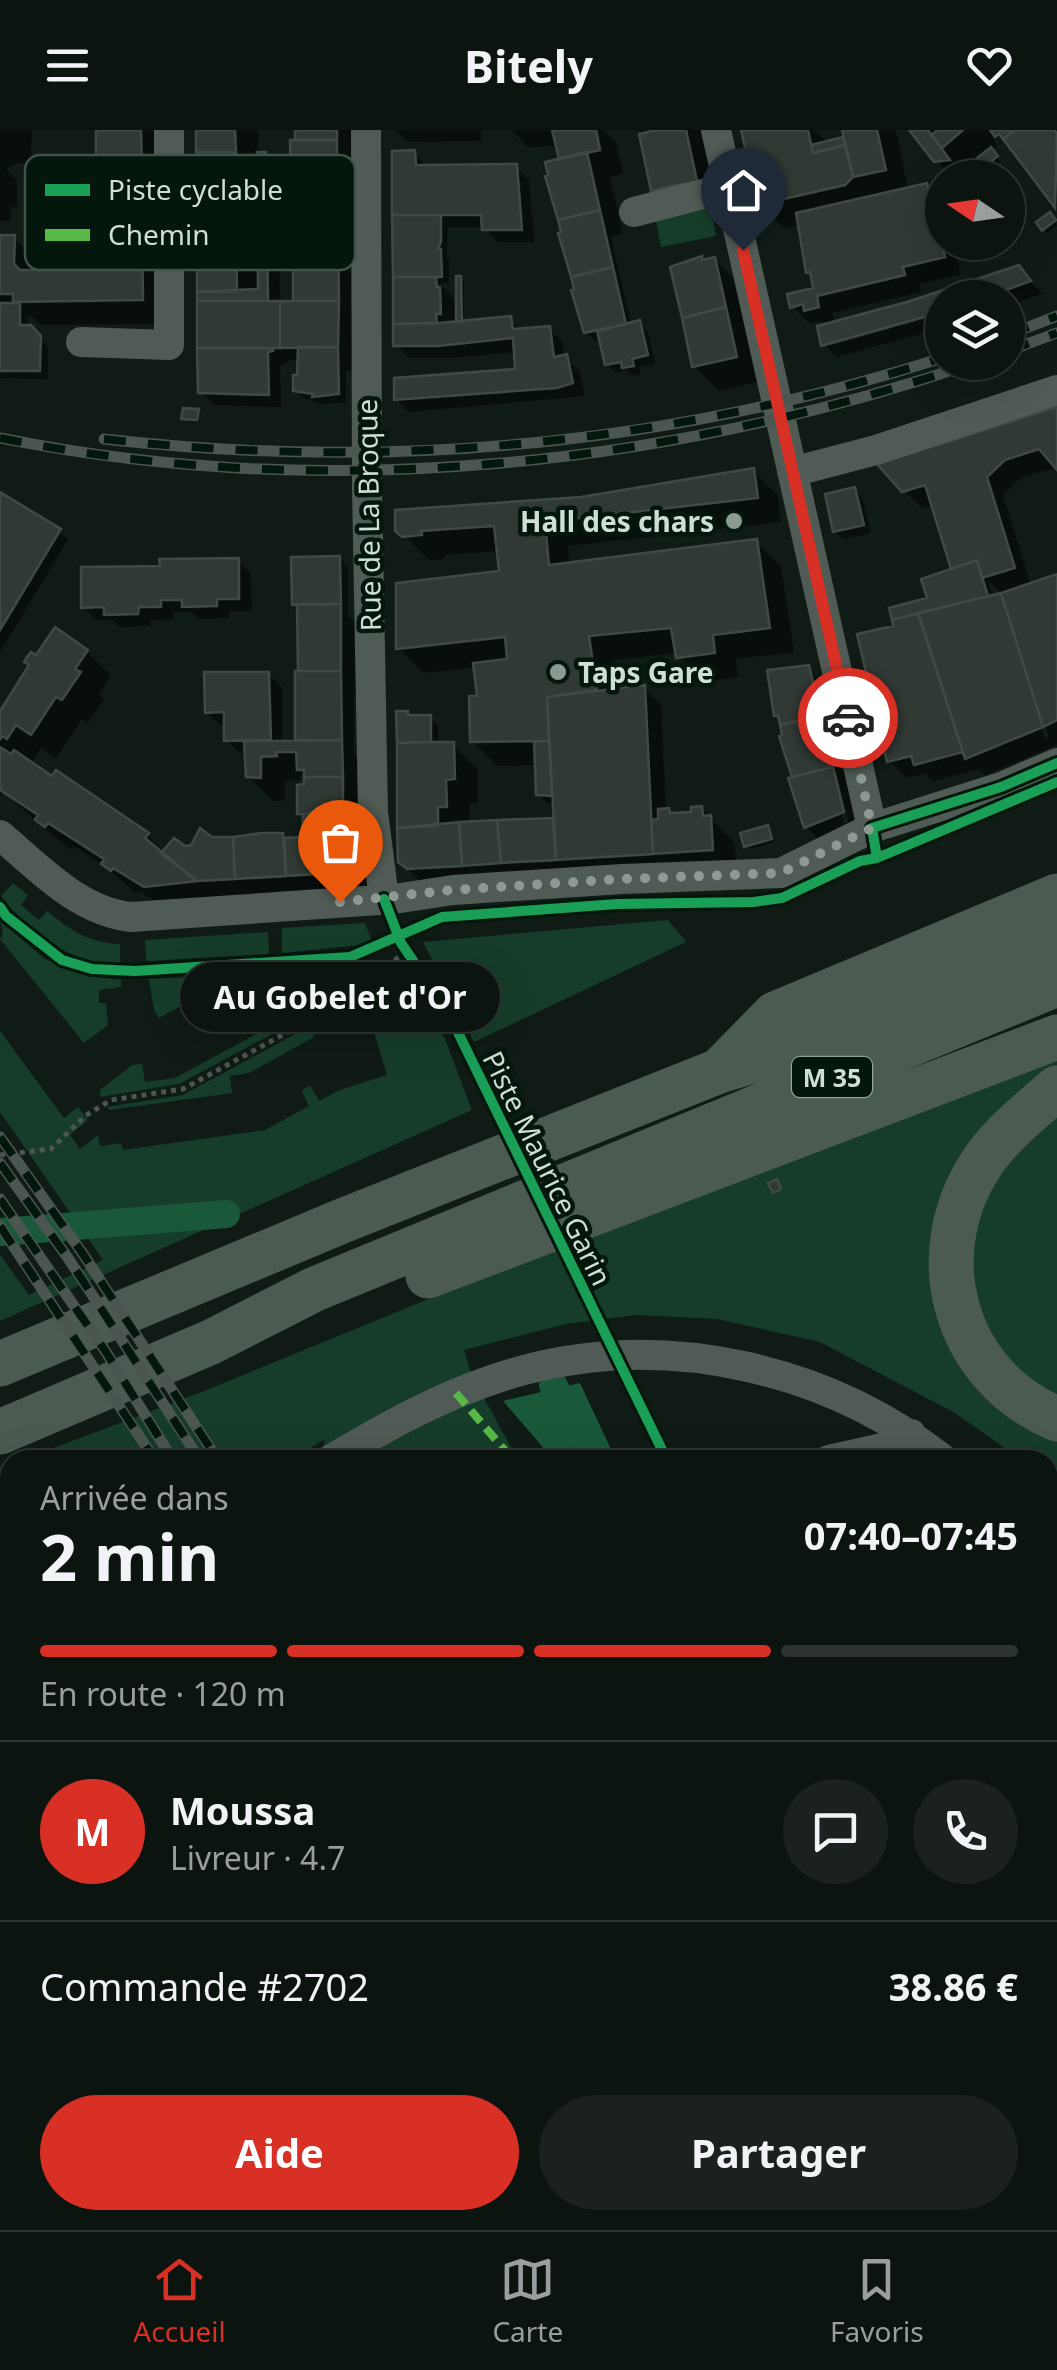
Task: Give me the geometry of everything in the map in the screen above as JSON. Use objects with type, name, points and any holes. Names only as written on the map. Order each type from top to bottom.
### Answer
[{"type":"highway","points":[[719,1071],[775,1014],[1057,896]]},
{"type":"highway","name":"M 35","points":[[0,1364],[342,1221],[719,1071],[789,1050],[1057,940]]},
{"type":"highway","name":"M 35","points":[[11,1428],[207,1344],[315,1289],[1057,984]]},
{"type":"highway","points":[[207,1344],[326,1315],[1057,1037]]},
{"type":"highway","points":[[1057,1088],[1006,1136],[978,1170],[957,1217],[951,1266],[954,1298],[966,1335],[986,1367],[1019,1399],[1057,1419]]},
{"type":"street","name":"Rue de La Broque","points":[[366,130],[373,812],[384,899]]},
{"type":"street","points":[[716,130],[872,828]]},
{"type":"street","points":[[634,212],[730,188]]},
{"type":"street","points":[[81,342],[169,345],[169,270]]},
{"type":"street","points":[[792,472],[912,439],[1057,390]]},
{"type":"street","points":[[0,835],[80,900],[118,915],[622,879],[781,873],[872,828],[1001,786],[1057,763]]},
{"type":"street","points":[[347,1450],[413,1411],[476,1386],[525,1370],[631,1356],[710,1358],[782,1376],[868,1409],[931,1450]]},
{"type":"street","points":[[874,1450],[911,1434]]},
{"type":"path","points":[[384,899],[406,952],[417,967]]},
{"type":"path","points":[[0,1155],[51,1149],[85,1116],[111,1100],[183,1089],[310,1020],[406,952]]},
{"type":"shaded area","points":[[711,205],[716,236],[661,247],[655,216]]},
{"type":"shaded area","points":[[13,883],[28,895],[21,905],[39,920],[47,911],[80,934],[120,944],[120,964],[85,959],[38,934],[1,896]]},
{"type":"shaded area","points":[[668,920],[686,942],[474,1042],[423,942]]},
{"type":"shaded area","points":[[0,921],[45,959],[87,976],[121,980],[121,987],[99,990],[99,1003],[106,1003],[108,1025],[84,1043],[0,939]]},
{"type":"shaded area","points":[[365,923],[371,939],[360,945],[282,953],[282,928]]},
{"type":"shaded area","points":[[268,932],[269,954],[146,961],[145,940]]},
{"type":"shaded area","points":[[350,965],[355,982],[308,1008],[300,991],[285,983],[284,968]]},
{"type":"shaded area","points":[[401,970],[445,1039],[472,1110],[0,1321],[0,1255],[29,1295],[103,1260],[0,1112],[0,1031],[64,1118],[78,1107],[88,1120],[70,1135],[80,1149],[98,1135],[100,1146],[121,1143],[123,1150],[265,1130],[309,1106],[302,1091],[310,1085],[319,1101],[387,1075],[370,1018],[325,1033],[316,1019]]},
{"type":"shaded area","points":[[273,973],[283,993],[304,1017],[179,1084],[100,1097],[100,1090],[132,1065],[142,1064],[145,1082],[175,1078],[286,1018],[269,980],[234,999],[224,983],[159,1018],[149,979]]},
{"type":"shaded area","points":[[310,1026],[314,1037],[249,1073],[230,1076],[232,1093],[109,1110],[107,1107],[183,1095]]},
{"type":"shaded area","points":[[1057,1058],[1057,1072],[935,1255],[1057,1438],[1057,1450],[1008,1450],[955,1413],[820,1342],[717,1319],[636,1315],[566,1324],[464,1350],[472,1376],[513,1450],[323,1450],[325,1439],[307,1450],[48,1450],[199,1393],[692,1191]]},
{"type":"shaded area","points":[[1057,1115],[1057,1400],[998,1353],[976,1304],[972,1230],[1001,1166]]},
{"type":"shaded area","points":[[580,1383],[611,1450],[544,1450],[503,1401]]},
{"type":"building","points":[[96,130],[141,130],[142,155],[96,155]]},
{"type":"building","points":[[196,130],[235,130],[236,152],[196,152]]},
{"type":"building","points":[[295,130],[337,130],[337,140],[295,140]]},
{"type":"building","points":[[552,130],[596,130],[600,150],[559,159]]},
{"type":"building","points":[[686,130],[697,181],[651,191],[639,134]]},
{"type":"building","points":[[741,130],[808,130],[813,153],[845,145],[853,177],[845,185],[758,205]]},
{"type":"building","points":[[842,130],[877,130],[886,170],[853,177]]},
{"type":"building","points":[[909,130],[928,130],[950,160],[932,160]]},
{"type":"building","points":[[938,130],[963,130],[942,148],[931,135]]},
{"type":"building","points":[[990,130],[1015,130],[1003,139]]},
{"type":"building","points":[[1015,130],[1057,133],[1055,208],[1025,168],[1025,160],[1019,160],[1003,139]]},
{"type":"building","points":[[843,137],[845,145],[813,153],[811,145]]},
{"type":"building","points":[[290,140],[337,140],[337,155],[290,155]]},
{"type":"building","points":[[991,147],[998,156],[993,160],[975,160]]},
{"type":"building","points":[[415,150],[416,165],[517,164],[522,230],[482,230],[481,215],[392,215],[392,151]]},
{"type":"building","points":[[196,152],[236,152],[236,155]]},
{"type":"building","points":[[587,152],[600,210],[558,220],[545,176],[545,162]]},
{"type":"building","points":[[925,183],[925,260],[932,260],[903,267],[905,275],[817,296],[819,307],[804,311],[803,304],[790,308],[787,294],[813,288],[810,272],[806,273],[796,213]]},
{"type":"building","points":[[600,210],[613,267],[571,277],[558,220]]},
{"type":"building","points":[[1050,212],[1056,220],[1042,231],[1036,222]]},
{"type":"building","points":[[392,215],[441,215],[438,249],[442,277],[393,277]]},
{"type":"building","points":[[0,235],[15,235],[14,264],[25,270],[143,270],[143,300],[13,302],[13,294],[0,294]]},
{"type":"building","points":[[702,256],[702,260],[715,257],[726,307],[682,318],[670,267]]},
{"type":"building","points":[[1019,265],[1031,281],[1025,283],[1025,280],[974,280]]},
{"type":"building","points":[[613,267],[626,324],[584,333],[571,277]]},
{"type":"building","points":[[197,270],[237,270],[237,292],[197,292]]},
{"type":"building","points":[[258,270],[268,270],[268,301],[197,301],[197,292],[258,289]]},
{"type":"building","points":[[293,270],[339,270],[339,301],[293,301]]},
{"type":"building","points":[[456,276],[461,276],[462,321],[456,322]]},
{"type":"building","points":[[393,277],[436,277],[441,314],[436,314],[437,323],[393,324]]},
{"type":"building","points":[[925,296],[925,317],[821,346],[817,326]]},
{"type":"building","points":[[197,301],[280,301],[280,348],[197,348]]},
{"type":"building","points":[[280,301],[339,301],[338,347],[280,348]]},
{"type":"building","points":[[0,303],[20,303],[20,325],[31,325],[41,336],[40,371],[0,371]]},
{"type":"building","points":[[726,307],[737,357],[692,367],[682,318]]},
{"type":"building","points":[[511,316],[513,329],[550,326],[554,357],[567,354],[573,383],[557,388],[394,400],[394,378],[515,369],[513,338],[393,346],[393,324]]},
{"type":"building","points":[[640,320],[648,355],[632,359],[634,366],[622,368],[621,362],[605,365],[597,331]]},
{"type":"building","points":[[298,347],[338,347],[339,394],[312,397],[313,394],[293,391]]},
{"type":"building","points":[[197,348],[273,348],[268,352],[269,395],[198,393]]},
{"type":"building","points":[[1057,407],[1057,470],[1039,449],[1005,460],[987,477],[1015,568],[982,578],[977,560],[951,569],[925,485],[902,492],[877,464]]},
{"type":"building","points":[[183,408],[199,409],[197,420],[181,419]]},
{"type":"building","points":[[754,468],[758,498],[545,522],[549,565],[757,539],[770,628],[713,635],[715,653],[676,658],[671,628],[589,636],[597,690],[547,697],[549,741],[470,742],[469,696],[477,696],[473,663],[507,659],[505,637],[396,649],[396,583],[499,571],[494,526],[421,531],[422,535],[402,537],[395,531],[395,510],[581,497]]},
{"type":"building","points":[[855,487],[864,525],[833,532],[825,494]]},
{"type":"building","points":[[0,492],[61,529],[0,630]]},
{"type":"building","points":[[340,556],[341,604],[292,605],[291,557]]},
{"type":"building","points":[[239,558],[239,599],[217,599],[217,606],[182,607],[182,600],[161,600],[161,607],[139,607],[138,614],[104,615],[104,607],[81,608],[81,567],[160,566],[159,559]]},
{"type":"building","points":[[977,560],[988,596],[892,620],[889,608],[927,598],[921,579]]},
{"type":"building","points":[[1057,574],[1057,720],[1043,727],[1001,593]]},
{"type":"building","points":[[1001,593],[1043,727],[965,759],[918,613]]},
{"type":"building","points":[[297,604],[341,604],[341,671],[298,671]]},
{"type":"building","points":[[918,613],[963,752],[914,765],[911,756],[887,762],[857,634],[893,626],[892,620]]},
{"type":"building","points":[[55,627],[88,650],[75,669],[81,672],[62,700],[56,697],[31,735],[16,725],[7,739],[2,736],[0,740],[0,711],[29,665],[24,662],[27,657],[31,652],[36,655]]},
{"type":"building","points":[[809,665],[821,716],[780,725],[778,715],[774,716],[767,670]]},
{"type":"building","points":[[295,671],[341,671],[342,740],[295,740]]},
{"type":"building","points":[[204,672],[269,672],[271,740],[224,741],[224,712],[205,713]]},
{"type":"building","points":[[645,685],[653,854],[556,860],[547,697]]},
{"type":"building","points":[[396,711],[431,715],[431,742],[397,743]]},
{"type":"building","points":[[821,716],[833,767],[792,777],[779,736],[780,725]]},
{"type":"building","points":[[342,740],[343,777],[304,777],[304,770],[297,770],[296,752],[276,752],[277,756],[261,757],[261,778],[246,777],[244,741]]},
{"type":"building","points":[[534,741],[549,741],[552,796],[536,795]]},
{"type":"building","points":[[454,742],[455,779],[446,780],[447,807],[438,807],[438,826],[397,828],[397,743]]},
{"type":"building","points":[[0,747],[11,754],[14,750],[52,776],[56,770],[149,833],[145,838],[197,881],[144,887],[113,868],[111,871],[101,864],[104,859],[48,823],[45,827],[35,820],[38,815],[0,790]]},
{"type":"building","points":[[833,767],[844,812],[804,828],[788,778]]},
{"type":"building","points":[[304,777],[343,777],[343,814],[297,814],[297,785],[304,784]]},
{"type":"building","points":[[702,806],[703,816],[711,815],[713,850],[653,854],[651,820],[658,819],[658,809],[691,812],[691,807]]},
{"type":"building","points":[[303,814],[343,814],[344,864],[337,873],[286,876],[284,838],[302,837]]},
{"type":"building","points":[[553,818],[556,860],[501,863],[497,820]]},
{"type":"building","points":[[497,820],[501,863],[462,866],[459,822]]},
{"type":"building","points":[[459,822],[462,866],[407,869],[398,862],[397,828]]},
{"type":"building","points":[[768,825],[772,839],[744,847],[740,833]]},
{"type":"building","points":[[200,828],[212,837],[233,837],[235,879],[197,881],[161,853],[174,838],[185,846],[191,845]]},
{"type":"building","points":[[283,833],[286,876],[235,879],[233,837]]},
{"type":"building","points":[[777,1179],[781,1189],[773,1193],[768,1183]]},
{"type":"waterway","points":[[0,1232],[226,1214]]},
{"type":"waterway","points":[[553,1385],[590,1450]]},
{"type":"railway","points":[[1025,328],[1057,316]]},
{"type":"railway","points":[[1025,345],[1057,333]]},
{"type":"railway","points":[[104,439],[316,452],[528,443],[736,412],[925,363]]},
{"type":"railway","points":[[0,438],[122,458],[245,468],[369,470],[493,464],[616,449],[739,427],[925,378]]},
{"type":"railway","points":[[0,1137],[83,1254],[211,1450]]},
{"type":"railway","points":[[0,1163],[68,1258],[193,1450]]},
{"type":"railway","points":[[0,1199],[106,1352],[167,1450]]},
{"type":"railway","points":[[0,1226],[148,1450]]},
{"type":"marked path","points":[[456,1393],[504,1450]]},
{"type":"cycle path","points":[[877,858],[872,828],[1001,787],[1057,763]]},
{"type":"cycle path","points":[[0,907],[62,960],[92,969],[135,971],[350,957],[442,917],[617,904],[782,898],[860,861],[877,858],[1057,782]]},
{"type":"cycle path","name":"Piste Maurice Garin","points":[[384,899],[401,943],[448,1012],[662,1450]]},
{"type":"way so far","points":[[340,902],[452,890],[781,873],[872,828],[848,718]]},
{"type":"place","name":"Hall des chars","points":[[734,521]]},
{"type":"place","name":"Taps Gare","points":[[558,672]]},
{"type":"place","name":"Au Gobelet d'Or","points":[[340,902]]},
{"type":"route","points":[[743,250],[848,718]]}]
